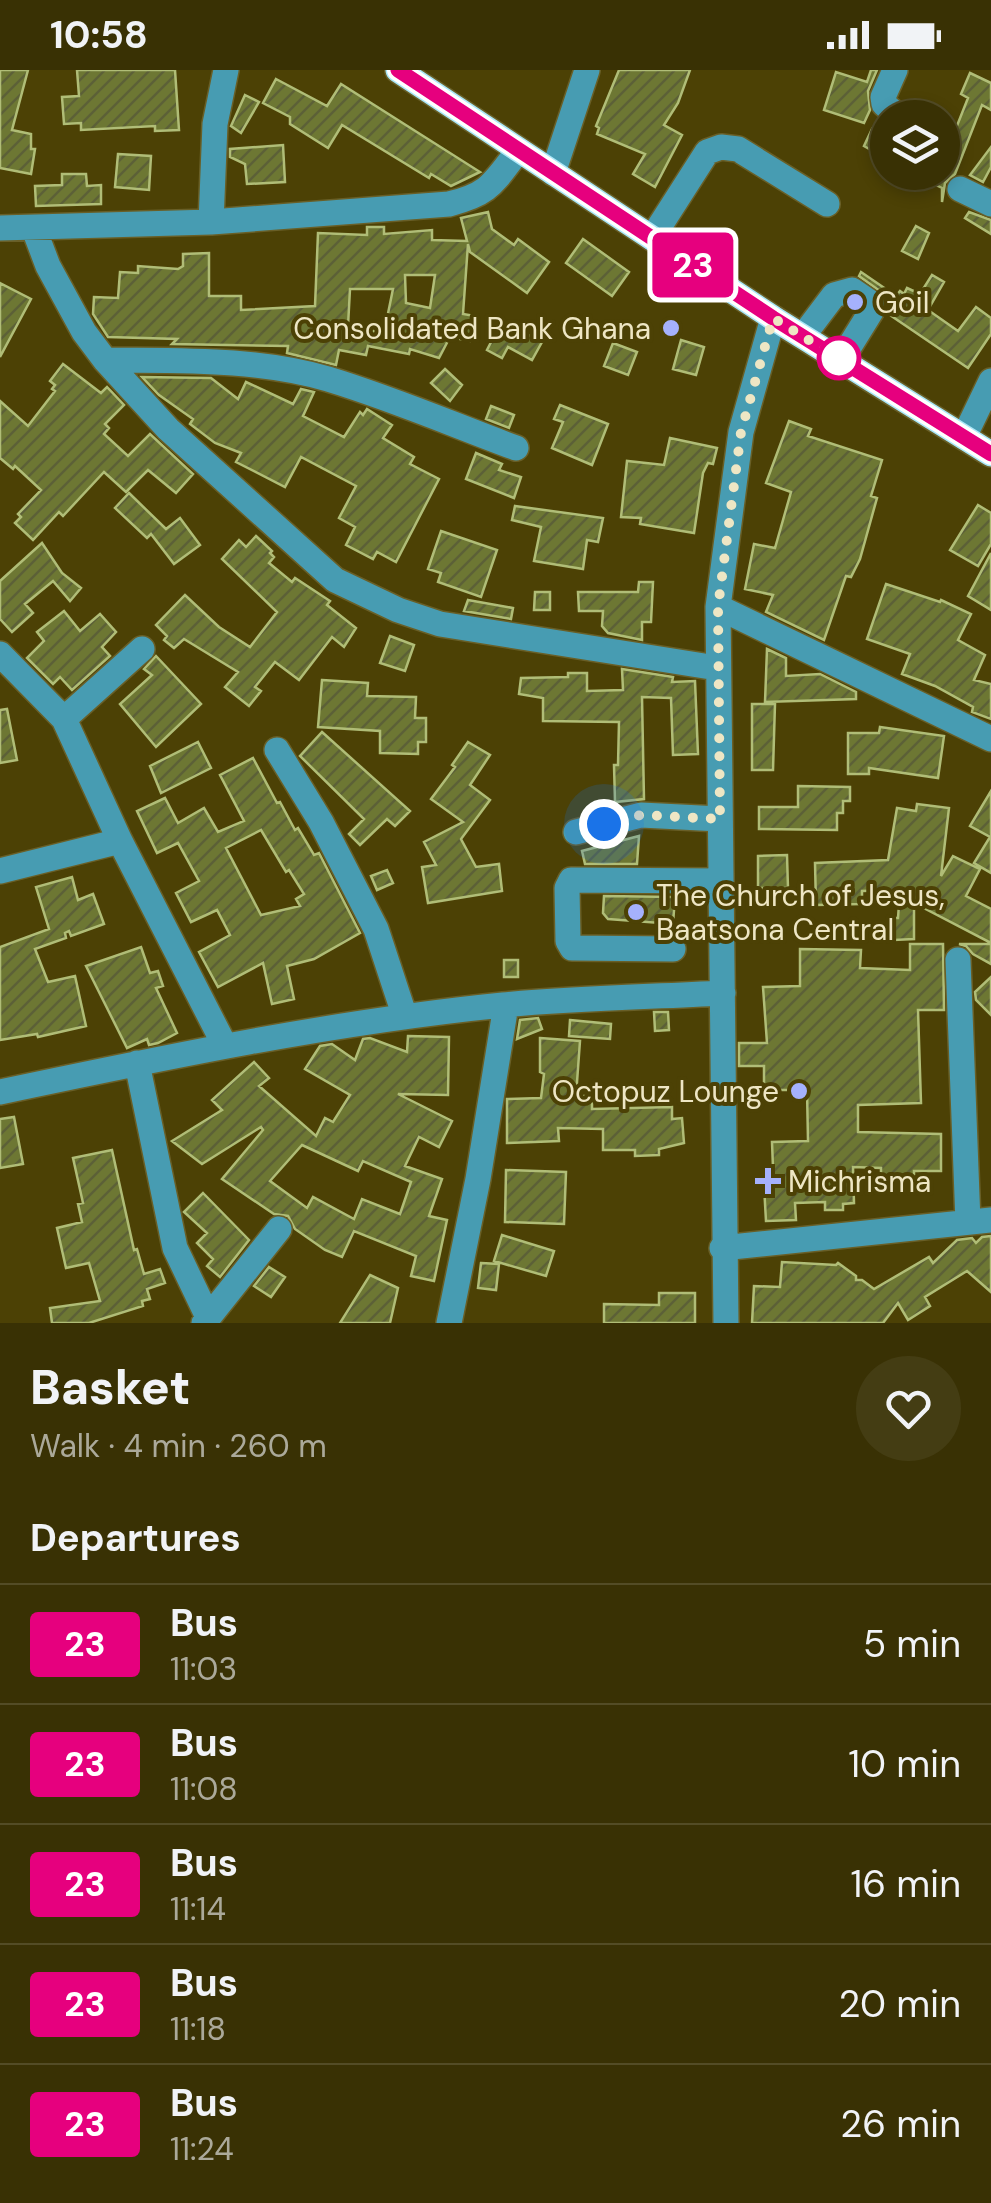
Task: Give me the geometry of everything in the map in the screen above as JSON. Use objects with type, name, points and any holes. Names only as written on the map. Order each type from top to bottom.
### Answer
[{"type":"main road","points":[[398,70],[773,318],[991,454]]},
{"type":"street","points":[[211,222],[214,124],[226,70]]},
{"type":"street","points":[[552,173],[587,70]]},
{"type":"street","points":[[883,100],[896,70]]},
{"type":"street","points":[[652,238],[707,152],[721,146],[738,149],[827,204]]},
{"type":"street","points":[[0,228],[211,222],[449,204],[477,197],[487,190],[518,151]]},
{"type":"street","points":[[960,189],[991,204]]},
{"type":"street","points":[[34,229],[68,307],[105,360],[168,429],[336,580],[440,624],[717,668]]},
{"type":"street","points":[[802,336],[834,296],[852,290],[871,302],[872,310],[841,360]]},
{"type":"street","points":[[726,1323],[722,1248],[718,607],[741,432],[773,318]]},
{"type":"street","points":[[105,360],[190,361],[327,379],[516,448]]},
{"type":"street","points":[[964,437],[991,381]]},
{"type":"street","points":[[718,607],[991,739]]},
{"type":"street","points":[[64,719],[142,649]]},
{"type":"street","points":[[0,654],[64,719],[120,841],[225,1046]]},
{"type":"street","points":[[277,750],[321,822],[376,929],[405,1016]]},
{"type":"street","points":[[576,832],[641,815],[720,819]]},
{"type":"street","points":[[0,871],[120,841]]},
{"type":"street","points":[[673,949],[572,948],[568,941],[567,888],[571,880],[721,881]]},
{"type":"street","points":[[722,1248],[979,1221],[958,960]]},
{"type":"street","points":[[0,1092],[225,1046],[405,1016],[506,1004],[723,993]]},
{"type":"street","points":[[449,1323],[478,1179],[506,1004]]},
{"type":"street","points":[[137,1063],[176,1248],[206,1320],[279,1228]]},
{"type":"building","points":[[0,70],[28,70],[12,130],[31,134],[31,149],[35,149],[31,174],[0,168]]},
{"type":"building","points":[[77,70],[175,70],[179,130],[155,131],[155,126],[81,130],[81,123],[64,124],[62,97],[79,96]]},
{"type":"building","points":[[619,70],[690,70],[678,103],[664,125],[682,135],[655,187],[633,174],[645,154],[597,134],[596,126]]},
{"type":"building","points":[[871,70],[877,70],[868,91],[870,110],[864,123],[824,110],[836,72],[867,82]]},
{"type":"building","points":[[970,73],[991,83],[991,110],[982,105],[960,161],[960,118],[968,98],[961,94]]},
{"type":"building","points":[[276,79],[327,106],[341,84],[480,172],[451,186],[431,174],[429,178],[342,125],[328,148],[290,124],[290,117],[263,103]]},
{"type":"building","points":[[245,95],[259,102],[241,133],[231,126]]},
{"type":"building","points":[[283,145],[285,182],[247,184],[245,164],[230,157],[230,149]]},
{"type":"building","points":[[991,147],[991,167],[983,182],[970,175]]},
{"type":"building","points":[[118,154],[151,156],[149,190],[115,187]]},
{"type":"building","points":[[62,174],[86,174],[87,186],[101,185],[101,204],[36,206],[35,186],[62,185]]},
{"type":"building","points":[[488,212],[492,229],[514,245],[518,239],[549,262],[527,293],[470,252],[468,244],[463,314],[475,316],[470,341],[450,337],[439,358],[410,349],[409,354],[368,346],[366,355],[339,350],[336,365],[287,353],[288,346],[172,344],[177,339],[108,337],[93,314],[94,297],[118,298],[120,272],[138,273],[138,266],[178,269],[183,266],[183,254],[209,253],[209,296],[241,296],[241,310],[315,306],[318,233],[367,235],[367,227],[384,227],[384,234],[432,230],[432,240],[467,241],[461,218]],"holes":[[[405,275],[435,275],[430,308],[406,303]],[[350,289],[393,289],[384,333],[348,326]]]},
{"type":"building","points":[[969,212],[991,220],[991,234],[965,218]]},
{"type":"building","points":[[916,226],[929,233],[918,259],[902,251]]},
{"type":"building","points":[[583,239],[629,272],[612,296],[566,263]]},
{"type":"building","points":[[861,272],[896,296],[900,291],[904,294],[907,288],[920,294],[932,275],[944,282],[928,310],[958,331],[976,307],[991,318],[991,334],[968,368],[887,313],[884,294],[859,276]]},
{"type":"building","points":[[0,283],[31,299],[0,357]]},
{"type":"building","points":[[502,321],[542,342],[532,360],[508,347],[502,358],[487,350]]},
{"type":"building","points":[[681,340],[704,347],[696,375],[673,369]]},
{"type":"building","points":[[613,343],[637,352],[628,375],[604,366]]},
{"type":"building","points":[[63,364],[101,393],[107,387],[124,405],[105,424],[109,428],[104,434],[128,456],[150,434],[193,474],[176,493],[148,470],[126,492],[104,472],[63,516],[59,512],[33,540],[15,523],[21,517],[18,514],[41,490],[0,458],[0,401],[28,426],[55,391],[50,381]]},
{"type":"building","points":[[445,369],[462,385],[450,401],[431,383]]},
{"type":"building","points":[[142,377],[211,378],[238,399],[246,382],[293,404],[301,389],[314,392],[303,416],[344,437],[360,412],[363,415],[367,409],[392,425],[383,438],[414,457],[410,464],[439,479],[396,562],[377,552],[373,559],[346,545],[355,527],[339,518],[356,486],[301,457],[285,487],[236,462],[241,453],[215,443],[190,424],[193,419],[159,395]]},
{"type":"building","points":[[560,405],[608,424],[592,465],[552,448],[563,422],[554,419]]},
{"type":"building","points":[[491,406],[514,415],[509,428],[486,419]]},
{"type":"building","points":[[789,421],[811,429],[808,436],[882,460],[871,496],[877,498],[860,559],[851,577],[846,576],[824,640],[766,612],[773,595],[745,589],[754,544],[775,548],[791,492],[766,483]]},
{"type":"building","points":[[670,438],[717,448],[713,464],[708,463],[703,473],[694,533],[640,524],[641,518],[621,517],[627,461],[664,465]]},
{"type":"building","points":[[476,453],[502,464],[499,470],[521,477],[514,498],[466,479]]},
{"type":"building","points":[[129,493],[166,529],[180,518],[200,545],[174,564],[151,534],[147,538],[115,508]]},
{"type":"building","points":[[978,505],[991,513],[991,544],[978,566],[950,550]]},
{"type":"building","points":[[515,506],[603,518],[598,542],[587,540],[583,569],[534,561],[541,527],[512,520]]},
{"type":"building","points":[[441,531],[497,550],[481,597],[438,582],[441,573],[428,569]]},
{"type":"building","points":[[256,536],[272,551],[274,557],[269,563],[292,582],[295,578],[330,601],[327,605],[356,628],[344,647],[332,637],[299,680],[275,662],[255,687],[261,691],[249,706],[225,687],[238,672],[184,639],[174,648],[156,625],[185,595],[219,627],[250,647],[277,612],[222,559],[239,540],[246,547]]},
{"type":"building","points":[[42,543],[62,573],[81,588],[70,601],[53,581],[25,604],[33,613],[12,632],[0,619],[0,581]]},
{"type":"building","points":[[991,553],[991,610],[968,596]]},
{"type":"building","points":[[639,582],[653,582],[651,622],[642,622],[642,640],[608,633],[602,626],[603,611],[579,611],[578,592],[638,592]]},
{"type":"building","points":[[886,584],[941,600],[971,614],[958,640],[985,655],[974,680],[991,684],[991,719],[972,712],[973,707],[935,686],[902,674],[910,654],[867,639]]},
{"type":"building","points":[[535,592],[550,592],[550,610],[534,610]]},
{"type":"building","points":[[468,600],[513,608],[511,619],[464,611]]},
{"type":"building","points":[[64,611],[80,631],[100,614],[116,632],[102,647],[110,656],[72,690],[60,677],[53,684],[27,658],[44,641],[37,632]]},
{"type":"building","points":[[390,636],[414,645],[405,671],[380,663]]},
{"type":"building","points":[[767,649],[786,658],[786,676],[820,674],[856,692],[856,699],[765,702]]},
{"type":"building","points":[[156,656],[201,704],[156,747],[120,704],[152,675],[144,669]]},
{"type":"building","points":[[622,669],[673,677],[672,682],[695,681],[698,754],[673,755],[671,698],[642,697],[644,799],[615,802],[619,722],[543,721],[543,698],[519,694],[521,678],[568,677],[568,673],[587,673],[587,691],[623,690]]},
{"type":"building","points":[[322,680],[368,683],[367,696],[416,697],[415,718],[426,718],[426,742],[418,742],[418,754],[380,753],[380,731],[318,727]]},
{"type":"building","points":[[752,704],[775,704],[773,770],[752,770]]},
{"type":"building","points":[[7,709],[17,760],[0,763],[0,710]]},
{"type":"building","points":[[880,727],[944,736],[938,778],[869,768],[869,774],[848,774],[848,733],[879,733]]},
{"type":"building","points":[[322,732],[410,811],[395,826],[387,819],[360,845],[349,834],[364,819],[300,756]]},
{"type":"building","points":[[198,742],[211,768],[161,793],[150,766]]},
{"type":"building","points":[[468,742],[490,755],[470,785],[490,800],[461,839],[476,867],[499,864],[502,891],[428,903],[422,867],[436,865],[424,842],[463,822],[431,799]]},
{"type":"building","points":[[253,758],[295,830],[298,828],[314,855],[319,853],[360,933],[314,959],[287,966],[294,999],[272,1004],[263,963],[218,987],[199,952],[230,935],[217,910],[191,922],[176,893],[199,881],[178,843],[157,853],[137,811],[165,798],[178,823],[204,808],[218,832],[244,821],[220,775]],"holes":[[[261,830],[286,872],[289,870],[304,894],[296,899],[300,906],[261,915],[226,848]]]},
{"type":"building","points":[[798,786],[850,787],[850,801],[843,801],[843,813],[837,813],[837,830],[759,829],[759,807],[798,807]]},
{"type":"building","points":[[991,791],[991,873],[974,863],[990,837],[970,826]]},
{"type":"building","points":[[917,804],[949,808],[941,876],[953,856],[980,869],[966,896],[991,909],[991,943],[914,903],[914,939],[894,940],[900,890],[862,891],[862,904],[816,905],[815,863],[888,860],[897,808],[916,811]]},
{"type":"building","points":[[639,836],[637,864],[585,864],[582,851]]},
{"type":"building","points":[[787,855],[788,888],[758,888],[758,856]]},
{"type":"building","points":[[387,870],[393,883],[377,890],[371,876]]},
{"type":"building","points":[[72,877],[78,900],[93,894],[104,924],[71,936],[69,931],[66,938],[35,949],[48,982],[75,976],[86,1026],[38,1037],[37,1034],[0,1040],[0,947],[49,929],[36,887]]},
{"type":"building","points":[[604,896],[675,897],[673,924],[608,919],[603,913]]},
{"type":"building","points":[[910,944],[943,944],[944,1010],[918,1010],[921,1103],[858,1105],[858,1132],[941,1134],[941,1171],[914,1171],[914,1183],[881,1183],[881,1168],[853,1167],[854,1203],[843,1204],[843,1210],[825,1210],[825,1202],[795,1203],[796,1220],[766,1221],[763,1168],[773,1168],[772,1142],[808,1141],[807,1090],[764,1090],[764,1066],[739,1066],[739,1043],[767,1043],[763,987],[800,986],[800,949],[861,950],[860,968],[910,970]]},
{"type":"building","points":[[959,944],[991,944],[991,964],[966,946]]},
{"type":"building","points":[[141,947],[150,973],[158,971],[163,986],[156,988],[177,1033],[158,1043],[149,1045],[147,1039],[127,1048],[86,966]]},
{"type":"building","points":[[504,960],[518,960],[518,977],[504,977]]},
{"type":"building","points":[[991,977],[991,1015],[976,1000],[975,992]]},
{"type":"building","points":[[654,1012],[668,1012],[669,1030],[655,1031]]},
{"type":"building","points":[[538,1018],[542,1029],[517,1039],[520,1020]]},
{"type":"building","points":[[570,1020],[611,1024],[610,1039],[569,1036]]},
{"type":"building","points":[[408,1036],[449,1037],[448,1095],[398,1094],[452,1121],[439,1147],[419,1137],[405,1166],[442,1179],[429,1216],[447,1220],[434,1281],[411,1276],[416,1256],[354,1231],[342,1257],[325,1250],[295,1229],[288,1216],[274,1214],[222,1179],[263,1130],[261,1127],[202,1164],[172,1141],[222,1110],[212,1100],[254,1062],[269,1078],[259,1086],[316,1136],[325,1118],[333,1122],[350,1095],[305,1069],[320,1046],[332,1044],[355,1060],[363,1039],[407,1052]],"holes":[[[302,1145],[358,1171],[363,1161],[411,1182],[400,1214],[362,1199],[354,1219],[313,1197],[307,1208],[270,1181]]]},
{"type":"building","points":[[540,1038],[580,1041],[576,1096],[592,1096],[592,1109],[672,1107],[672,1119],[682,1118],[684,1143],[659,1149],[659,1155],[635,1156],[635,1150],[603,1150],[603,1129],[558,1128],[559,1141],[507,1143],[507,1099],[541,1098],[544,1074],[540,1072]]},
{"type":"building","points":[[14,1117],[23,1164],[0,1168],[0,1119]]},
{"type":"building","points":[[112,1150],[134,1250],[137,1249],[144,1274],[160,1269],[165,1283],[147,1289],[150,1299],[142,1301],[143,1306],[89,1323],[52,1323],[50,1308],[100,1301],[89,1263],[66,1268],[57,1228],[82,1222],[78,1204],[83,1203],[73,1158]]},
{"type":"building","points":[[506,1170],[566,1172],[564,1224],[505,1222]]},
{"type":"building","points":[[203,1193],[249,1240],[220,1277],[207,1266],[213,1259],[197,1243],[207,1233],[184,1212]]},
{"type":"building","points":[[502,1235],[554,1251],[546,1276],[494,1261]]},
{"type":"building","points":[[991,1236],[991,1292],[967,1271],[925,1297],[930,1306],[908,1320],[898,1303],[883,1323],[752,1323],[754,1286],[780,1287],[782,1262],[838,1263],[856,1280],[874,1289],[929,1257],[933,1263],[957,1240],[972,1238],[976,1243]]},
{"type":"building","points":[[481,1263],[499,1264],[496,1290],[478,1288]]},
{"type":"building","points":[[269,1267],[285,1277],[271,1297],[254,1286]]},
{"type":"building","points":[[370,1275],[398,1288],[390,1323],[340,1323]]},
{"type":"building","points":[[659,1293],[695,1293],[695,1323],[604,1323],[604,1304],[659,1305]]},
{"type":"bus line","name":"23","points":[[398,70],[773,318],[991,454]]},
{"type":"place","name":"Goil","points":[[855,302]]},
{"type":"place","name":"Consolidated Bank Ghana","points":[[671,328]]},
{"type":"place","name":"The Church of Jesus, Baatsona Central","points":[[636,912]]},
{"type":"place","name":"Octopuz Lounge","points":[[799,1091]]},
{"type":"place","name":"Michrisma","points":[[768,1181]]},
{"type":"route","points":[[604,824],[641,815],[720,819],[718,607],[741,432],[773,318],[839,358]]}]
